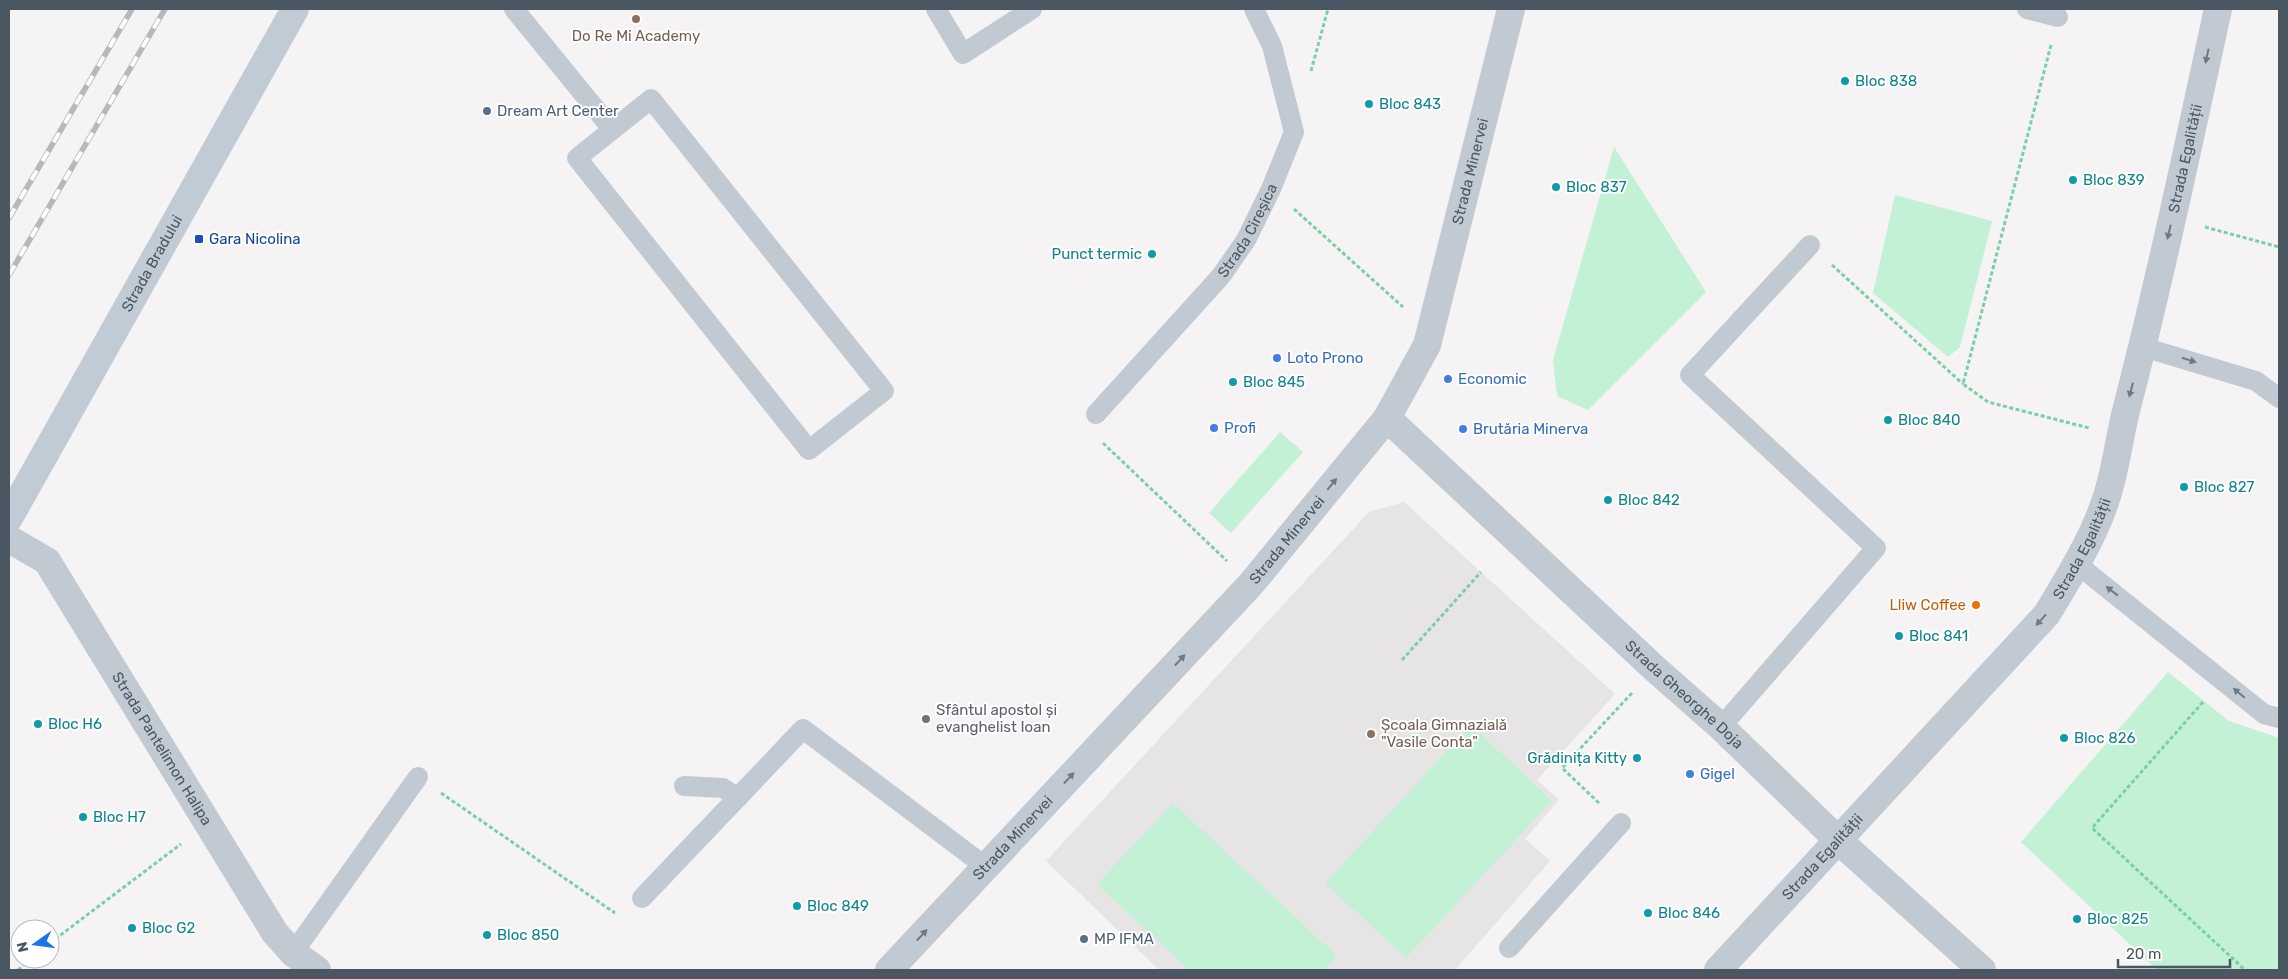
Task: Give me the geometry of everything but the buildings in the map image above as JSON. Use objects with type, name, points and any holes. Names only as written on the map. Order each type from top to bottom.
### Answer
[{"type":"street","name":"Strada Bradului","points":[[9,518],[295,9]]},
{"type":"street","name":"Strada Minervei","points":[[888,970],[1251,584],[1387,418],[1427,345],[1510,9]]},
{"type":"street","name":"Strada Egalității","points":[[1718,970],[2047,614],[2077,564],[2106,500],[2119,436],[2172,218],[2218,9]]},
{"type":"street","name":"Strada Gheorghe Doja","points":[[1387,418],[1654,668],[1721,727],[1839,841],[1982,970]]},
{"type":"street","name":"Strada Pantelimon Halipa","points":[[9,539],[47,562],[275,933],[287,962],[317,970]]},
{"type":"lane","points":[[514,9],[612,129]]},
{"type":"lane","points":[[936,9],[963,54],[1032,9]]},
{"type":"lane","name":"Strada Cireșica","points":[[1096,414],[1221,276],[1246,240],[1271,189],[1294,132],[1272,46],[1254,9]]},
{"type":"lane","points":[[2027,9],[2058,18]]},
{"type":"lane","points":[[651,98],[884,391],[809,450],[577,158],[612,129],[651,98]]},
{"type":"lane","points":[[1721,727],[1876,548],[1690,375],[1810,245]]},
{"type":"lane","points":[[2142,347],[2256,381],[2279,398]]},
{"type":"lane","points":[[2077,564],[2223,679],[2264,714],[2279,718]]},
{"type":"lane","points":[[642,898],[803,729],[986,867]]},
{"type":"lane","points":[[287,962],[418,778]]},
{"type":"lane","points":[[684,786],[723,788],[738,798]]},
{"type":"lane","points":[[1509,948],[1622,823]]},
{"type":"path","points":[[1963,384],[2058,18]]},
{"type":"path","points":[[1271,189],[1430,331]]},
{"type":"path","points":[[2172,218],[2279,247]]},
{"type":"path","points":[[1810,245],[1963,384],[1988,402],[2119,436]]},
{"type":"path","points":[[1096,414],[1084,425],[1251,584]]},
{"type":"path","points":[[1402,660],[1481,572]]},
{"type":"path","points":[[1622,823],[1562,768],[1654,668]]},
{"type":"path","points":[[2223,679],[2092,828],[2245,970]]},
{"type":"path","points":[[418,778],[623,919],[642,898]]},
{"type":"path","points":[[60,935],[120,888],[208,825]]},
{"type":"shaded area","name":"Școala Gimnazială \"Vasile Conta\"","points":[[1404,502],[1615,694],[1537,780],[1559,800],[1525,839],[1550,861],[1455,970],[1159,970],[1046,861],[1369,512]]},
{"type":"green space","points":[[1614,147],[1706,292],[1588,410],[1557,396],[1553,360]]},
{"type":"green space","points":[[1895,195],[1992,221],[1960,347],[1948,357],[1873,293]]},
{"type":"green space","points":[[1280,432],[1303,452],[1231,533],[1209,513]]},
{"type":"green space","points":[[2168,672],[2229,721],[2279,738],[2279,970],[2157,970],[2021,842]]},
{"type":"green space","points":[[1471,725],[1552,801],[1406,958],[1325,883]]},
{"type":"green space","points":[[1173,803],[1337,956],[1323,970],[1189,970],[1097,884]]},
{"type":"railway","points":[[9,218],[132,9]]},
{"type":"railway","points":[[9,275],[165,9]]},
{"type":"place","name":"Do Re Mi Academy","points":[[636,19]]},
{"type":"place","name":"Bloc 838","points":[[1845,81]]},
{"type":"place","name":"Bloc 843","points":[[1369,104]]},
{"type":"place","name":"Dream Art Center","points":[[487,111]]},
{"type":"place","name":"Bloc 839","points":[[2073,180]]},
{"type":"place","name":"Bloc 837","points":[[1556,187]]},
{"type":"place","name":"Gara Nicolina","points":[[199,239]]},
{"type":"place","name":"Punct termic","points":[[1152,254]]},
{"type":"place","name":"Loto Prono","points":[[1277,358]]},
{"type":"place","name":"Economic","points":[[1448,379]]},
{"type":"place","name":"Bloc 845","points":[[1233,382]]},
{"type":"place","name":"Bloc 840","points":[[1888,420]]},
{"type":"place","name":"Profi","points":[[1214,428]]},
{"type":"place","name":"Brutăria Minerva","points":[[1463,429]]},
{"type":"place","name":"Bloc 827","points":[[2184,487]]},
{"type":"place","name":"Bloc 842","points":[[1608,500]]},
{"type":"place","name":"Lliw Coffee","points":[[1976,605]]},
{"type":"place","name":"Bloc 841","points":[[1899,636]]},
{"type":"place","name":"Sfântul apostol și evanghelist Ioan","points":[[926,719]]},
{"type":"place","name":"Bloc H6","points":[[38,724]]},
{"type":"place","name":"Școala Gimnazială \"Vasile Conta\"","points":[[1371,734]]},
{"type":"place","name":"Bloc 826","points":[[2064,738]]},
{"type":"place","name":"Grădinița Kitty","points":[[1637,758]]},
{"type":"place","name":"Gigel","points":[[1690,774]]},
{"type":"place","name":"Bloc H7","points":[[83,817]]},
{"type":"place","name":"Bloc 849","points":[[797,906]]},
{"type":"place","name":"Bloc 846","points":[[1648,913]]},
{"type":"place","name":"Bloc 825","points":[[2077,919]]},
{"type":"place","name":"Bloc G2","points":[[132,928]]},
{"type":"place","name":"Bloc 850","points":[[487,935]]},
{"type":"place","name":"MP IFMA","points":[[1084,939]]}]
